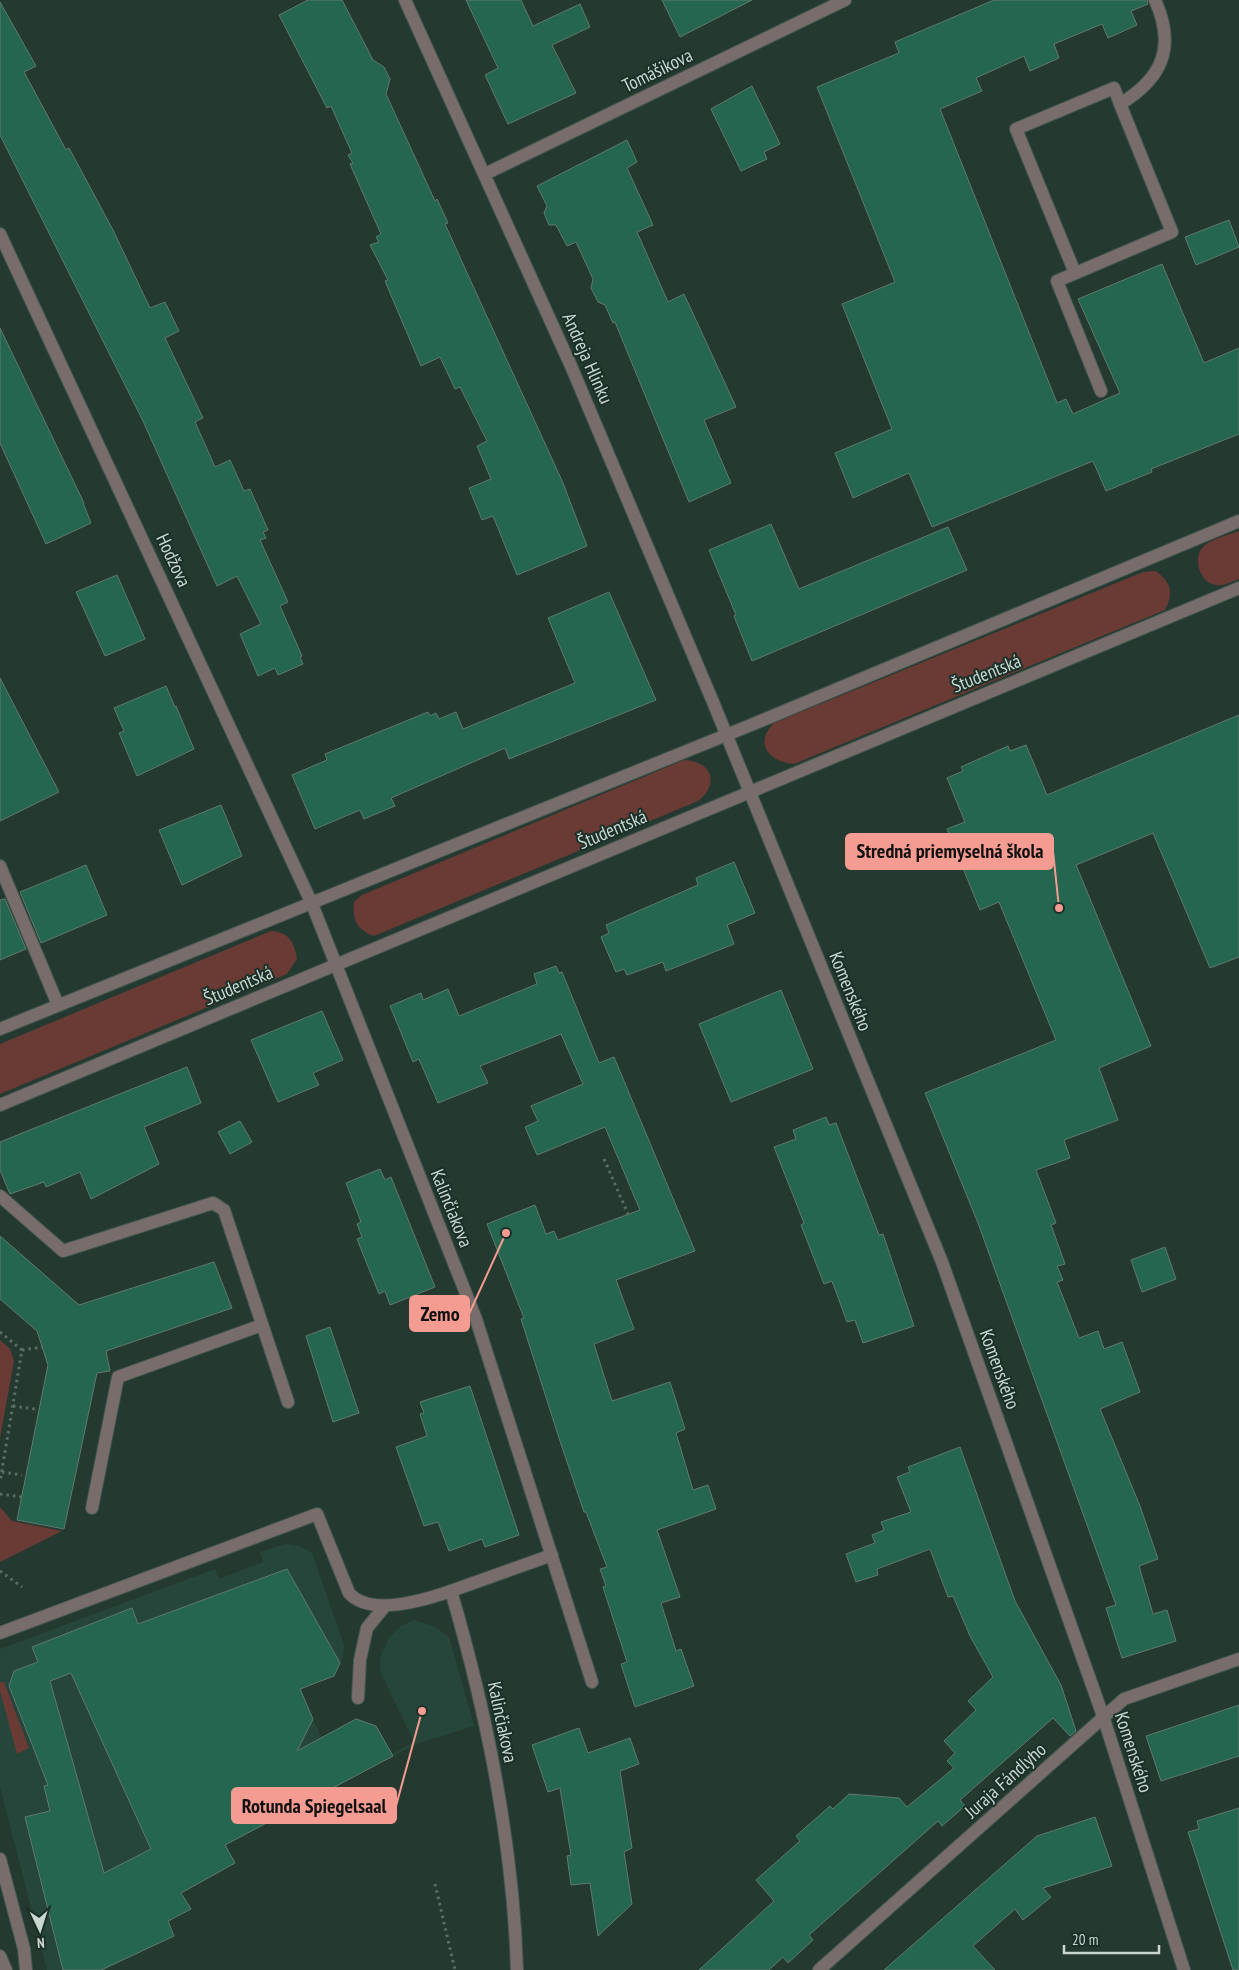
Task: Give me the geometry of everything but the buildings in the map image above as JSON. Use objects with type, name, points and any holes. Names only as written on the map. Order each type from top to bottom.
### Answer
[{"type":"street","name":"Andreja Hlinku","points":[[405,0],[571,366],[750,792]]},
{"type":"street","name":"Tomášikova","points":[[485,174],[846,0]]},
{"type":"street","points":[[1120,104],[1140,92],[1158,72],[1166,40],[1155,0]]},
{"type":"street","points":[[1074,273],[1016,130],[1114,88],[1172,232],[1057,281],[1101,391]]},
{"type":"street","name":"Hodžova","points":[[0,234],[312,904],[336,965]]},
{"type":"street","points":[[0,1029],[726,735],[1239,521]]},
{"type":"street","name":"Študentská","points":[[0,1105],[1239,588]]},
{"type":"street","name":"Komenského","points":[[750,792],[942,1262],[1104,1716],[1184,1970]]},
{"type":"street","points":[[0,866],[58,1005]]},
{"type":"street","name":"Kalinčiakova","points":[[336,965],[476,1319],[592,1682]]},
{"type":"street","points":[[0,1196],[63,1251],[213,1203],[224,1210],[288,1402]]},
{"type":"street","points":[[92,1508],[118,1377],[262,1325]]},
{"type":"street","points":[[0,1633],[317,1514],[348,1593],[355,1600],[385,1606],[427,1600],[552,1555]]},
{"type":"street","name":"Kalinčiakova","points":[[451,1591],[485,1719],[501,1809],[516,1928],[517,1970]]},
{"type":"street","points":[[358,1698],[360,1660],[367,1628],[385,1606]]},
{"type":"street","name":"Juraja Fándlyho","points":[[819,1970],[1124,1699],[1239,1659]]},
{"type":"street","points":[[0,1859],[24,1949],[26,1970]]},
{"type":"street","points":[[0,1956],[6,1970]]},
{"type":"path","points":[[604,1159],[628,1214]]},
{"type":"path","points":[[0,1332],[22,1350],[43,1347]]},
{"type":"path","points":[[0,1482],[22,1350]]},
{"type":"path","points":[[13,1406],[35,1409]]},
{"type":"path","points":[[2,1472],[22,1476]]},
{"type":"path","points":[[0,1494],[22,1497]]},
{"type":"path","points":[[0,1571],[22,1587]]},
{"type":"path","points":[[435,1884],[455,1970]]},
{"type":"shaded area","points":[[1239,531],[1239,579],[1222,585],[1212,584],[1201,573],[1198,562],[1200,551],[1206,544]]},
{"type":"shaded area","points":[[1156,571],[1170,588],[1170,598],[1165,610],[794,764],[778,760],[767,751],[765,738],[774,723],[1143,572]]},
{"type":"shaded area","points":[[684,760],[701,764],[710,774],[709,788],[698,801],[374,936],[363,931],[357,924],[354,914],[354,902],[362,895]]},
{"type":"shaded area","points":[[271,931],[282,933],[290,939],[294,948],[297,959],[287,974],[0,1094],[0,1044]]},
{"type":"shaded area","points":[[0,1340],[10,1349],[14,1361],[0,1438]]},
{"type":"shaded area","points":[[0,1507],[12,1521],[62,1531],[0,1562]]},
{"type":"shaded area","points":[[286,1544],[300,1546],[312,1553],[344,1645],[343,1658],[334,1676],[300,1689],[321,1737],[356,1719],[376,1726],[392,1754],[414,1742],[380,1671],[381,1655],[389,1638],[401,1626],[414,1620],[434,1626],[449,1637],[474,1726],[416,1744],[226,1845],[235,1863],[181,1893],[191,1909],[168,1921],[174,1936],[104,1970],[47,1970],[0,1786],[0,1649],[215,1569],[219,1579],[263,1562],[260,1552]]},
{"type":"shaded area","points":[[0,1682],[4,1682],[29,1748],[17,1754],[0,1691]]},
{"type":"place","name":"Stredná priemyselná škola","points":[[1059,908]]},
{"type":"place","name":"Zemo","points":[[506,1233]]},
{"type":"place","name":"Rotunda Spiegelsaal","points":[[422,1711]]}]
